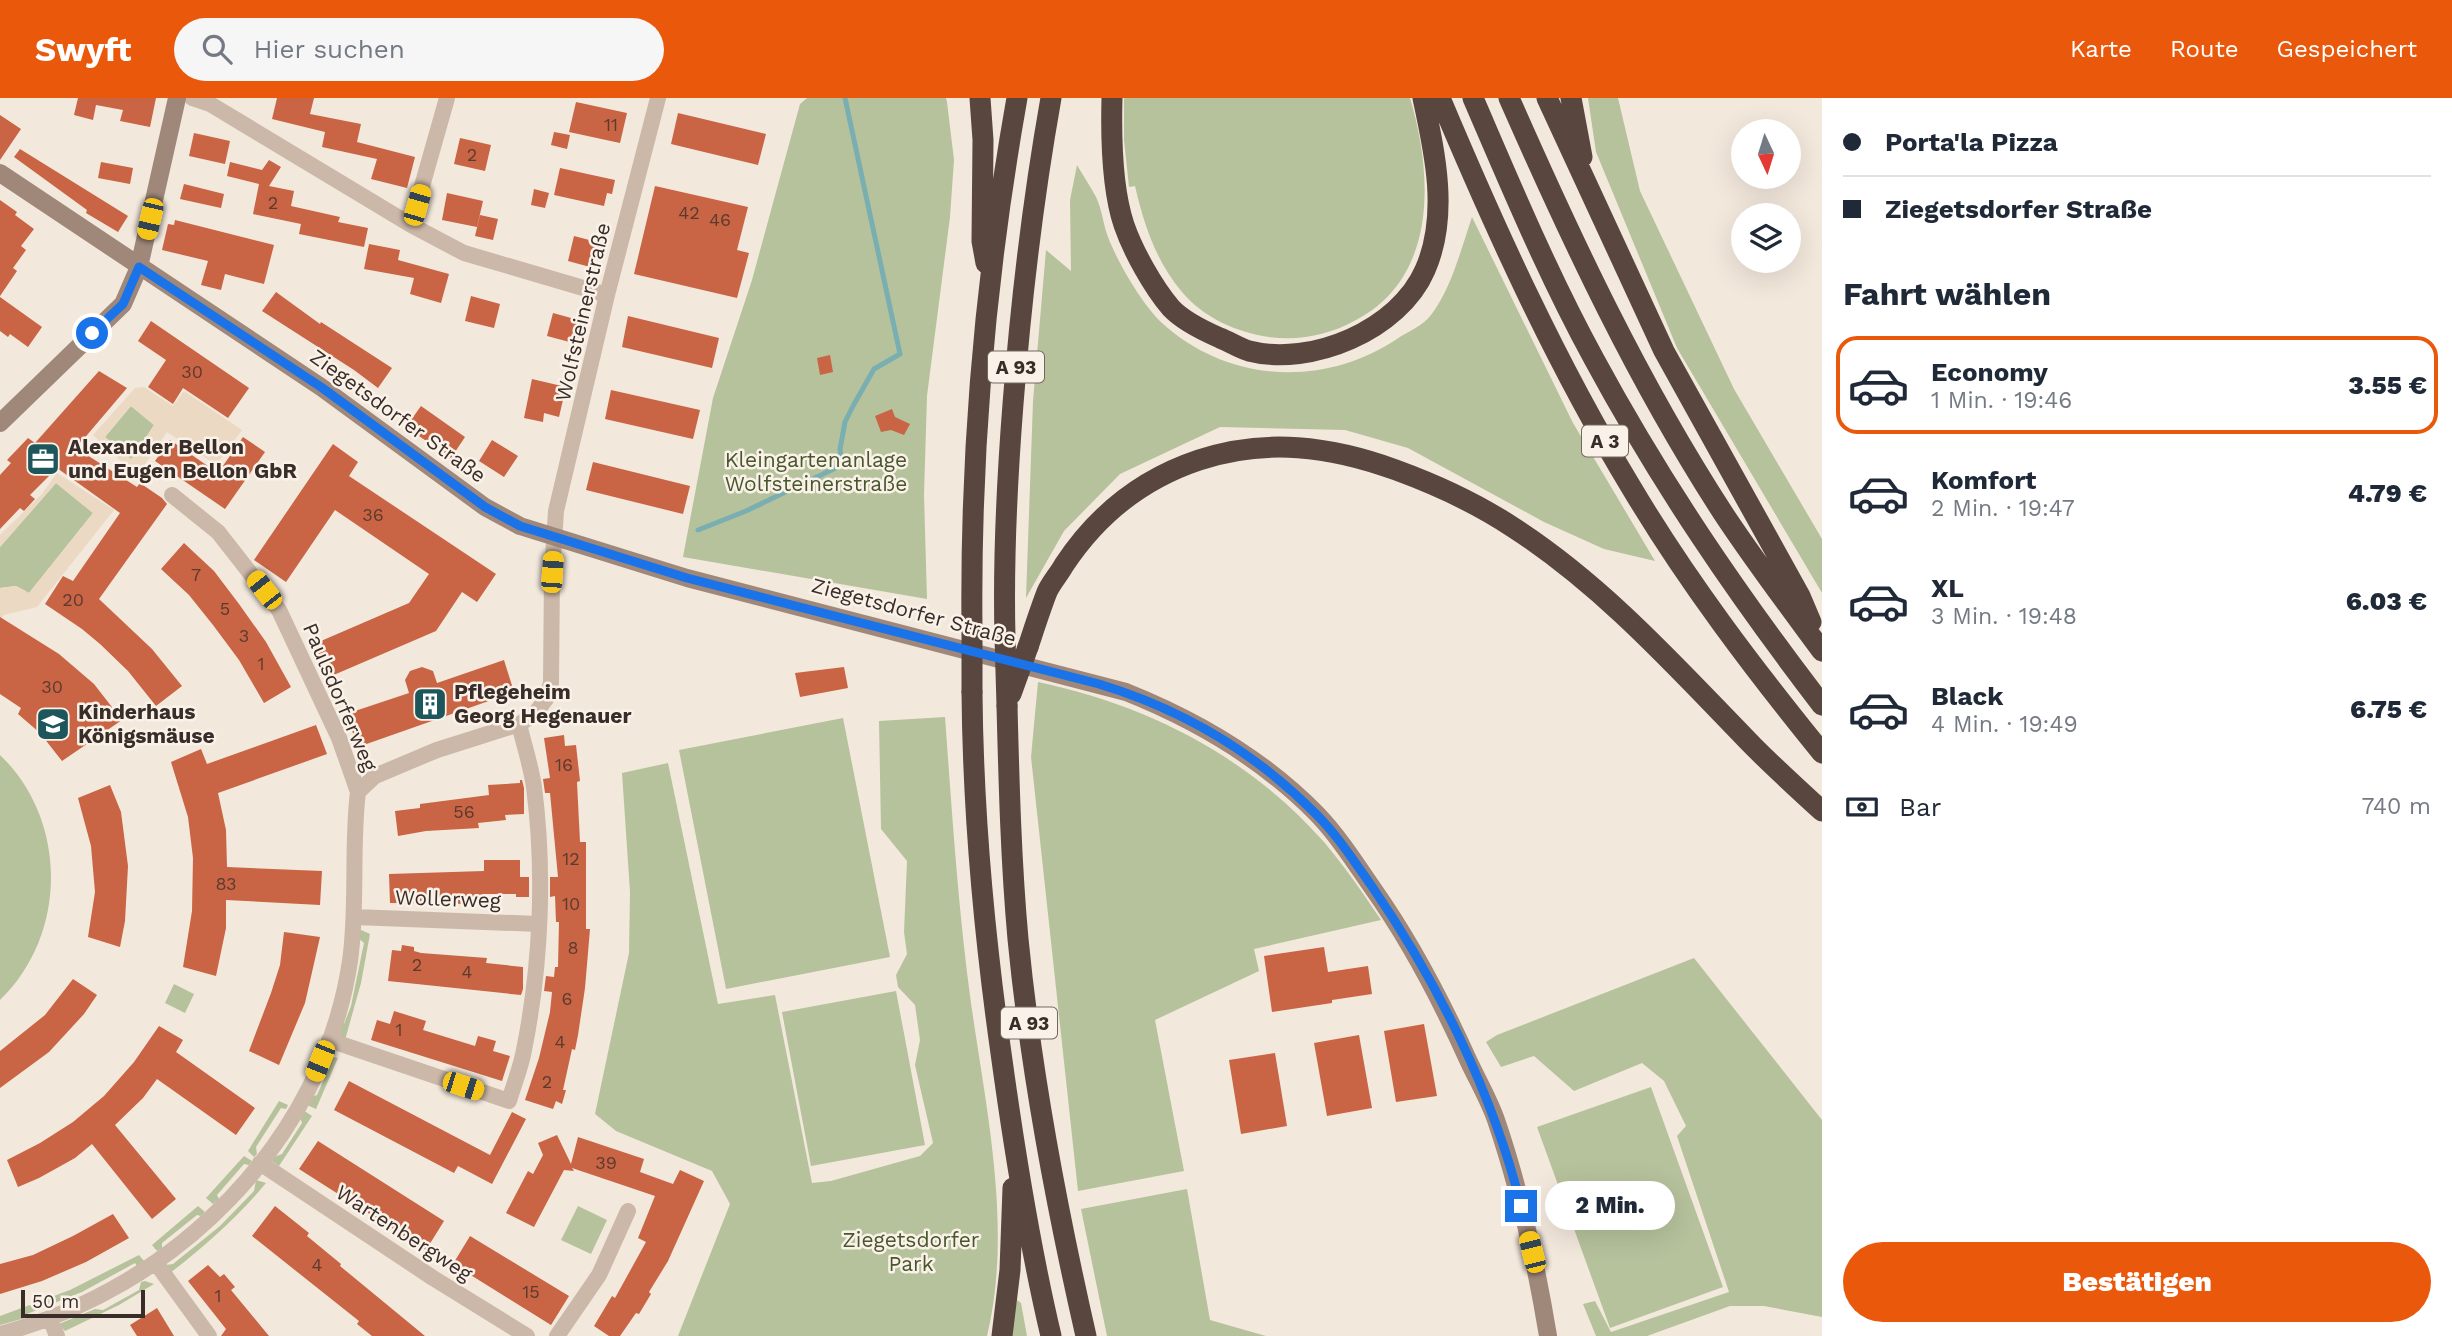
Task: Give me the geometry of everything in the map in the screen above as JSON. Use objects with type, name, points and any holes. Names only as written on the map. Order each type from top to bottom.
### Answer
[{"type":"highway","name":"A 93","points":[[980,98],[983,141],[982,242],[990,292]]},
{"type":"highway","name":"A 93","points":[[1017,98],[990,292],[973,478],[972,692],[978,851],[986,948],[1014,1152],[1051,1336]]},
{"type":"highway","name":"A 93","points":[[1051,98],[1024,280],[1006,500],[1005,637],[1010,825],[1018,940],[1035,1074],[1062,1231],[1086,1336]]},
{"type":"highway","points":[[1112,98],[1115,165],[1124,224],[1146,272],[1171,309],[1202,331],[1250,351],[1289,355],[1318,351],[1349,340],[1378,324],[1410,295],[1425,271],[1433,240],[1438,195],[1433,140],[1423,98]]},
{"type":"highway","name":"A 3","points":[[1440,98],[1544,329],[1630,486],[1707,604],[1752,666],[1822,753]]},
{"type":"highway","name":"A 3","points":[[1473,98],[1546,263],[1592,356],[1621,407],[1712,556],[1760,625],[1822,705]]},
{"type":"highway","points":[[1509,98],[1571,235],[1641,373],[1722,511],[1758,565],[1822,650]]},
{"type":"highway","points":[[1547,98],[1664,352],[1800,596],[1822,650]]},
{"type":"highway","points":[[1571,98],[1588,190]]},
{"type":"highway","points":[[1007,706],[1048,590],[1080,541],[1109,510],[1144,485],[1181,466],[1222,453],[1283,446],[1331,451],[1359,456],[1470,502],[1514,527],[1565,564],[1604,597],[1822,811]]},
{"type":"highway","name":"A 93","points":[[1002,1336],[1010,1270],[1014,1152]]},
{"type":"street","points":[[0,423],[123,304],[139,267],[177,98]]},
{"type":"street","points":[[192,98],[210,104],[411,225],[464,253],[607,295]]},
{"type":"street","points":[[411,225],[447,98]]},
{"type":"street","name":"Wolfsteinerstraße","points":[[519,724],[534,715],[546,699],[551,683],[555,537],[559,501],[607,295],[658,98]]},
{"type":"street","name":"Ziegetsdorfer Straße","points":[[0,173],[311,380],[485,507],[520,526],[687,578],[1126,692],[1165,708],[1234,746],[1316,814],[1344,847],[1393,917],[1434,988],[1495,1118],[1532,1252],[1548,1336]]},
{"type":"street","name":"Paulsdorferweg","points":[[172,495],[218,532],[279,610],[339,738],[358,792]]},
{"type":"street","points":[[0,1334],[50,1318],[90,1301],[156,1263],[194,1234],[224,1206],[260,1163],[302,1104],[329,1040],[350,963],[355,917],[355,816],[358,792],[375,776],[437,750],[519,724],[534,786],[539,924],[535,979],[524,1052],[509,1101],[329,1040]]},
{"type":"street","name":"Wollerweg","points":[[355,917],[539,924]]},
{"type":"street","name":"Wartenbergweg","points":[[260,1163],[433,1278],[527,1336]]},
{"type":"street","points":[[557,1336],[599,1275],[628,1211]]},
{"type":"street","points":[[156,1263],[209,1336]]},
{"type":"street","points":[[50,1318],[57,1336]]},
{"type":"green space","name":"Kleingartenanlage Wolfsteinerstraße","points":[[807,98],[946,98],[947,102],[954,160],[950,217],[927,396],[924,495],[927,599],[683,557],[713,398],[752,280],[800,104]]},
{"type":"green space","points":[[1124,98],[1410,98],[1423,159],[1425,191],[1422,222],[1415,251],[1402,278],[1383,301],[1356,320],[1314,336],[1269,337],[1245,332],[1210,316],[1182,292],[1165,268],[1147,229],[1135,186],[1129,187],[1124,140]]},
{"type":"green space","points":[[1588,98],[1618,98],[1640,191],[1734,389],[1822,539],[1822,593],[1677,348],[1596,152]]},
{"type":"green space","points":[[1077,165],[1100,206],[1108,237],[1124,271],[1162,323],[1188,343],[1216,358],[1276,372],[1338,366],[1368,355],[1424,322],[1445,292],[1472,217],[1573,423],[1655,561],[1604,549],[1544,522],[1408,448],[1345,430],[1220,427],[1120,474],[1064,531],[1026,598],[1033,401],[1046,250],[1071,271],[1070,200]]},
{"type":"green space","points":[[131,406],[154,425],[132,460],[105,437]]},
{"type":"green space","points":[[56,483],[93,513],[29,593],[16,586],[0,588],[0,547]]},
{"type":"green space","points":[[1038,682],[1079,692],[1157,720],[1230,760],[1263,784],[1324,842],[1381,920],[1254,949],[1259,971],[1155,1020],[1184,1171],[1078,1191],[1031,757]]},
{"type":"green space","name":"Ziegetsdorfer Park","points":[[945,717],[962,932],[990,1127],[997,1212],[998,1254],[987,1336],[678,1336],[730,1204],[712,1171],[616,1131],[595,1114],[629,953],[630,892],[622,773],[668,763],[718,1004],[775,995],[812,1183],[831,1181],[920,1156],[933,1143],[915,1065],[920,1040],[915,1005],[898,987],[896,975],[907,954],[904,932],[907,861],[881,829],[879,721]]},
{"type":"green space","points":[[843,718],[890,957],[726,989],[679,750]]},
{"type":"green space","points":[[0,755],[22,781],[38,811],[48,844],[51,877],[48,911],[38,943],[22,973],[0,1000]]},
{"type":"green space","points":[[359,929],[370,934],[361,983],[345,1040],[338,1034],[339,1025],[344,1024],[351,1006],[364,943],[358,938]]},
{"type":"green space","points":[[1694,958],[1822,1120],[1822,1317],[1764,1306],[1730,1306],[1647,1336],[1596,1336],[1583,1304],[1595,1301],[1611,1332],[1729,1292],[1677,1136],[1686,1126],[1664,1081],[1642,1063],[1574,1091],[1534,1056],[1501,1067],[1486,1042],[1497,1035]]},
{"type":"green space","points":[[174,984],[194,994],[185,1013],[165,1003]]},
{"type":"green space","points":[[896,991],[925,1145],[811,1166],[782,1012]]},
{"type":"green space","points":[[329,1056],[338,1058],[316,1109],[307,1105],[310,1097],[317,1095],[329,1068]]},
{"type":"green space","points":[[1651,1087],[1723,1287],[1610,1328],[1537,1127]]},
{"type":"green space","points":[[279,1101],[288,1105],[286,1109],[281,1108],[256,1147],[257,1154],[254,1157],[248,1151]]},
{"type":"green space","points":[[303,1110],[312,1116],[279,1166],[272,1161],[274,1157],[282,1154],[302,1123],[300,1117]]},
{"type":"green space","points":[[244,1156],[252,1161],[249,1165],[244,1164],[217,1195],[219,1199],[213,1204],[206,1198]]},
{"type":"green space","points":[[256,1180],[266,1183],[221,1231],[170,1273],[166,1265],[173,1264],[220,1226],[254,1191]]},
{"type":"green space","points":[[1187,1189],[1210,1320],[1266,1336],[1107,1336],[1081,1209]]},
{"type":"green space","points":[[198,1206],[205,1212],[201,1216],[197,1215],[162,1243],[162,1248],[157,1251],[152,1245]]},
{"type":"green space","points":[[578,1206],[607,1220],[591,1254],[561,1240]]},
{"type":"green space","points":[[139,1255],[144,1261],[137,1266],[135,1263],[82,1292],[27,1314],[25,1318],[0,1325],[0,1316],[70,1290]]},
{"type":"green space","points":[[141,1282],[154,1284],[119,1305],[65,1331],[59,1324],[95,1309],[103,1310],[139,1290]]},
{"type":"green space","points":[[1017,1300],[1021,1303],[1027,1336],[1010,1336]]},
{"type":"shaded area","points":[[144,387],[173,406],[184,391],[242,430],[216,465],[167,432],[137,476],[93,435],[135,388]],"holes":[[[131,406],[154,425],[131,459],[105,437]]]},
{"type":"shaded area","points":[[57,473],[114,510],[37,607],[4,615],[0,620],[0,588],[16,586],[29,593],[93,513],[56,483],[0,547],[0,535],[41,495]]},
{"type":"building","points":[[78,98],[156,98],[150,127],[120,121],[123,110],[96,105],[93,120],[74,115]]},
{"type":"building","points":[[277,98],[314,98],[310,114],[361,124],[357,142],[415,157],[407,188],[371,179],[377,159],[322,147],[325,132],[272,119]]},
{"type":"building","points":[[576,102],[627,113],[620,143],[569,132]]},
{"type":"building","points":[[678,113],[766,134],[758,165],[671,144]]},
{"type":"building","points":[[0,115],[21,129],[0,160]]},
{"type":"building","points":[[554,132],[570,135],[567,149],[551,145]]},
{"type":"building","points":[[194,133],[230,141],[225,164],[189,156]]},
{"type":"building","points":[[460,138],[491,145],[485,171],[454,164]]},
{"type":"building","points":[[20,149],[128,216],[118,232],[86,213],[87,210],[14,157]]},
{"type":"building","points":[[269,160],[281,167],[269,186],[294,191],[291,206],[340,217],[338,222],[368,228],[364,247],[299,234],[301,224],[253,214],[259,184],[227,176],[230,162],[262,170]]},
{"type":"building","points":[[101,162],[133,168],[130,184],[98,178]]},
{"type":"building","points":[[560,168],[615,180],[612,194],[607,193],[604,206],[554,195]]},
{"type":"building","points":[[184,184],[224,194],[221,208],[180,199]]},
{"type":"building","points":[[655,186],[748,207],[737,250],[749,253],[737,298],[634,274]]},
{"type":"building","points":[[534,189],[549,193],[545,208],[531,205]]},
{"type":"building","points":[[447,193],[483,201],[477,227],[442,220]]},
{"type":"building","points":[[0,200],[34,229],[21,246],[26,250],[13,268],[17,271],[0,296]]},
{"type":"building","points":[[480,215],[498,219],[493,240],[475,236]]},
{"type":"building","points":[[175,220],[274,245],[264,284],[225,274],[221,290],[201,285],[208,261],[162,250],[168,224],[174,225]]},
{"type":"building","points":[[574,236],[597,242],[590,267],[568,261]]},
{"type":"building","points":[[369,244],[400,250],[398,260],[449,274],[441,303],[410,294],[414,278],[364,269]]},
{"type":"building","points":[[276,292],[320,324],[321,322],[392,368],[378,388],[262,311]]},
{"type":"building","points":[[471,296],[500,304],[494,328],[465,321]]},
{"type":"building","points":[[0,297],[42,327],[28,347],[10,334],[8,337],[0,331]]},
{"type":"building","points":[[553,313],[582,321],[577,344],[547,336]]},
{"type":"building","points":[[628,316],[719,338],[712,368],[622,347]]},
{"type":"building","points":[[151,321],[249,388],[228,418],[183,388],[173,404],[148,387],[166,360],[138,341]]},
{"type":"building","points":[[830,355],[833,372],[820,375],[817,358]]},
{"type":"building","points":[[99,371],[127,388],[76,448],[137,487],[140,483],[167,504],[99,599],[152,649],[182,686],[156,706],[128,671],[100,644],[45,604],[63,576],[73,581],[120,513],[57,468],[30,495],[35,499],[24,511],[20,508],[0,529],[0,475],[11,463],[7,460],[28,438],[35,443]]},
{"type":"building","points":[[532,379],[566,387],[559,417],[544,413],[543,422],[524,418]]},
{"type":"building","points":[[611,390],[700,410],[693,439],[605,419]]},
{"type":"building","points":[[421,406],[465,437],[451,458],[406,427]]},
{"type":"building","points":[[892,409],[895,417],[910,424],[904,435],[891,430],[881,432],[875,416]]},
{"type":"building","points":[[243,437],[265,452],[225,509],[155,461],[170,440],[218,473]]},
{"type":"building","points":[[492,440],[518,456],[504,477],[479,461]]},
{"type":"building","points":[[333,444],[358,462],[349,476],[496,574],[477,602],[462,592],[436,631],[329,677],[314,644],[409,603],[429,574],[335,510],[286,582],[254,560]]},
{"type":"building","points":[[593,462],[690,486],[683,514],[586,490]]},
{"type":"building","points":[[184,543],[214,571],[239,604],[266,642],[291,687],[264,703],[239,660],[213,625],[189,595],[161,569]]},
{"type":"building","points":[[0,617],[59,654],[94,684],[122,720],[62,761],[40,733],[18,714],[21,708],[0,694]]},
{"type":"building","name":"Pflegeheim Georg Hegenauer","points":[[504,660],[514,692],[358,747],[346,714],[409,693],[405,680],[410,671],[422,667],[433,671],[437,683]]},
{"type":"building","points":[[844,667],[848,688],[800,697],[795,673]]},
{"type":"building","points":[[316,725],[327,754],[218,793],[226,830],[227,867],[322,871],[320,905],[226,900],[226,928],[216,976],[183,967],[192,911],[193,858],[188,817],[171,762],[201,749],[207,764]]},
{"type":"building","points":[[564,735],[565,746],[576,745],[580,781],[577,782],[580,842],[586,842],[586,929],[590,929],[585,988],[575,1050],[572,1049],[562,1104],[556,1101],[553,1109],[525,1100],[550,1012],[552,992],[544,991],[546,976],[554,977],[555,967],[558,967],[559,922],[556,922],[555,896],[550,897],[550,877],[558,877],[550,793],[545,793],[543,779],[550,778],[544,738]]},
{"type":"building","points":[[520,780],[524,788],[524,814],[505,815],[506,820],[478,823],[479,828],[426,831],[398,836],[395,811],[420,808],[420,804],[489,795],[488,785],[520,783]]},
{"type":"building","points":[[110,785],[121,812],[128,866],[125,921],[120,947],[88,937],[95,892],[91,846],[78,798]]},
{"type":"building","points":[[484,860],[520,860],[520,877],[529,877],[529,897],[516,897],[516,894],[484,894],[484,904],[390,903],[389,874],[484,871]]},
{"type":"building","points":[[284,932],[320,937],[305,1003],[279,1065],[249,1051],[280,965]]},
{"type":"building","points":[[402,945],[414,947],[414,951],[421,953],[487,958],[486,963],[523,967],[521,995],[388,981],[392,950],[401,951]]},
{"type":"building","points":[[1324,947],[1328,972],[1368,966],[1372,994],[1272,1012],[1264,956]]},
{"type":"building","points":[[73,979],[97,995],[84,1014],[49,1052],[0,1088],[0,1051],[45,1015]]},
{"type":"building","points":[[394,1011],[426,1021],[423,1030],[475,1046],[478,1036],[496,1041],[493,1051],[510,1056],[502,1081],[371,1040],[377,1020],[390,1024]]},
{"type":"building","points":[[1424,1024],[1437,1096],[1396,1102],[1384,1031]]},
{"type":"building","points":[[159,1026],[183,1040],[176,1052],[255,1108],[236,1135],[157,1079],[143,1098],[115,1125],[176,1199],[152,1219],[92,1144],[75,1158],[18,1187],[7,1160],[73,1122],[104,1096],[134,1062]]},
{"type":"building","points":[[1359,1035],[1372,1108],[1327,1116],[1314,1043]]},
{"type":"building","points":[[1275,1053],[1287,1126],[1241,1134],[1229,1060]]},
{"type":"building","points":[[349,1081],[490,1155],[512,1112],[526,1119],[492,1184],[458,1166],[454,1173],[334,1110]]},
{"type":"building","points":[[557,1135],[571,1164],[578,1137],[644,1159],[640,1172],[673,1184],[680,1170],[704,1181],[668,1261],[649,1292],[651,1294],[639,1314],[636,1313],[620,1336],[609,1336],[594,1326],[612,1296],[615,1298],[646,1242],[638,1238],[655,1196],[572,1168],[574,1171],[564,1170],[534,1227],[506,1213],[528,1171],[533,1174],[543,1155],[538,1143]]},
{"type":"building","points":[[318,1141],[444,1221],[426,1250],[299,1169]]},
{"type":"building","points":[[275,1206],[309,1233],[307,1236],[341,1264],[340,1266],[425,1336],[372,1336],[357,1324],[359,1321],[252,1236]]},
{"type":"building","points":[[113,1214],[129,1238],[86,1262],[42,1281],[0,1294],[0,1264],[33,1255]]},
{"type":"building","points":[[470,1236],[569,1296],[551,1325],[453,1264]]},
{"type":"building","points":[[208,1265],[220,1277],[224,1274],[235,1287],[231,1290],[269,1336],[221,1336],[226,1329],[188,1281]]},
{"type":"building","points":[[157,1308],[174,1336],[137,1336],[130,1325]]},
{"type":"waterway","points":[[698,530],[746,511],[842,465],[840,449],[845,422],[853,406],[874,369],[900,354],[845,98]]},
{"type":"place","name":"Alexander Bellon und Eugen Bellon GbR","points":[[43,459]]},
{"type":"place","name":"Pflegeheim Georg Hegenauer","points":[[430,704]]},
{"type":"place","name":"Kinderhaus Königsmäuse","points":[[53,724]]},
{"type":"route","points":[[92,333],[123,304],[139,267],[321,387],[485,507],[520,526],[687,578],[1126,692],[1165,708],[1234,746],[1316,814],[1344,847],[1393,917],[1434,988],[1495,1118],[1521,1206]]}]
